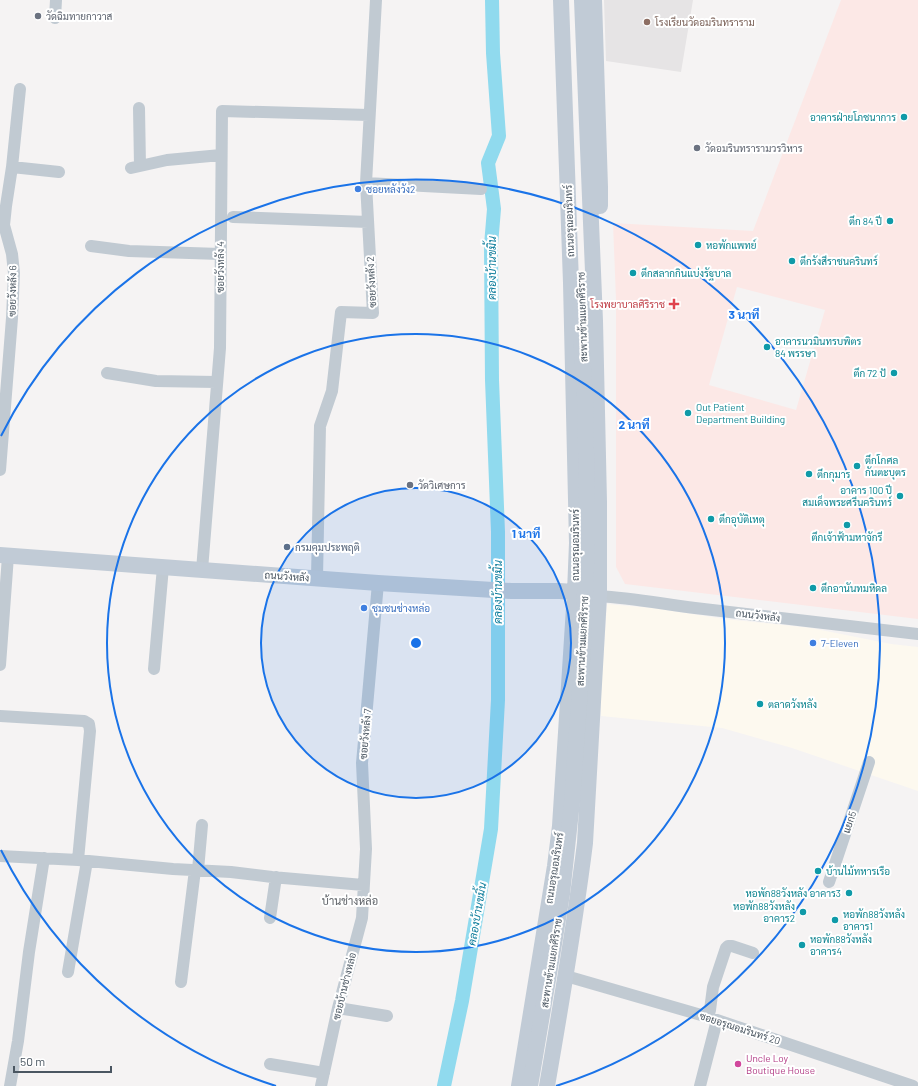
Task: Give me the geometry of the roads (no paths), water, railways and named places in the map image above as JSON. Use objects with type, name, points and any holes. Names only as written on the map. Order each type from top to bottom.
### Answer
[{"type":"main road","points":[[556,0],[557,177],[559,207],[570,241]]},
{"type":"main road","name":"ถนนอรุณอมรินทร์","points":[[519,1086],[555,866],[560,826],[575,592],[576,535],[569,196],[561,0]]},
{"type":"main road","name":"สะพานข้ามแยกศิริราช","points":[[530,1086],[562,894],[568,840],[583,648],[587,550],[585,400],[581,336],[580,235],[571,0]]},
{"type":"main road","points":[[547,1086],[566,976],[585,843],[599,596],[599,490],[595,321],[582,0]]},
{"type":"main road","points":[[592,250],[598,227],[600,187],[594,0]]},
{"type":"main road","name":"ถนนวังหลัง","points":[[4,555],[378,583],[511,591],[575,592],[599,596]]},
{"type":"street","points":[[55,18],[56,0]]},
{"type":"street","name":"ซอยวังหลัง 2","points":[[317,578],[320,426],[332,391],[341,312],[372,313],[366,183],[376,0]]},
{"type":"street","name":"ซอยวังหลัง 6","points":[[0,470],[5,328],[14,273],[12,254],[4,225],[20,89]]},
{"type":"street","points":[[139,108],[135,167],[167,160],[221,155]]},
{"type":"street","name":"ซอยวังหลัง 4","points":[[202,570],[216,382],[220,348],[221,113],[224,110],[369,116]]},
{"type":"street","points":[[12,167],[59,172]]},
{"type":"street","points":[[366,183],[481,189]]},
{"type":"street","points":[[233,217],[368,222]]},
{"type":"street","points":[[91,246],[129,251],[220,254]]},
{"type":"street","points":[[107,373],[156,381],[216,382]]},
{"type":"street","points":[[0,665],[4,555]]},
{"type":"street","points":[[154,670],[163,567]]},
{"type":"street","name":"ซอยวังหลัง 7","points":[[363,885],[366,849],[362,763],[378,583]]},
{"type":"street","name":"ถนนวังหลัง","points":[[599,596],[623,597],[687,607],[918,634]]},
{"type":"street","points":[[0,716],[84,721],[88,724],[90,731],[83,860],[68,972]]},
{"type":"street","name":"แยก5","points":[[829,882],[869,762]]},
{"type":"street","points":[[181,982],[202,825]]},
{"type":"street","points":[[0,856],[83,860],[173,869],[231,872],[276,878],[363,885]]},
{"type":"street","points":[[12,1086],[29,952],[44,858]]},
{"type":"street","points":[[270,918],[276,878]]},
{"type":"street","name":"ซอยบ้านช่างหล่อ","points":[[321,1086],[338,1008],[362,918],[363,885]]},
{"type":"street","points":[[700,1086],[713,1019],[712,986],[726,948],[728,946],[732,946],[753,953]]},
{"type":"street","name":"ซอยอรุณอมรินทร์ 20","points":[[566,976],[713,1019],[913,1086]]},
{"type":"street","points":[[338,1008],[387,1016]]},
{"type":"street","points":[[270,1064],[324,1073]]},
{"type":"waterway","name":"คลองบ้านขมิ้น","points":[[444,1086],[462,1001],[491,829],[498,700],[498,532],[492,380],[491,245],[494,209],[488,163],[499,136],[493,53],[492,0]]},
{"type":"place","name":"วัดฉิมทายกาวาส","points":[[38,16]]},
{"type":"place","name":"โรงเรียนวัดอมรินทราราม","points":[[647,22]]},
{"type":"place","name":"อาคารฝ่ายโภชนาการ","points":[[904,117]]},
{"type":"place","name":"วัดอมรินทรารามวรวิหาร","points":[[697,148]]},
{"type":"place","name":"ซอยหลังวัง2","points":[[358,189]]},
{"type":"place","name":"ตึก 84 ปี","points":[[890,221]]},
{"type":"place","name":"หอพักแพทย์","points":[[698,245]]},
{"type":"place","name":"ตึกรังสีราชนครินทร์","points":[[792,261]]},
{"type":"place","name":"ตึกสลากกินแบ่งรัฐบาล","points":[[633,273]]},
{"type":"place","name":"โรงพยาบาลศิริราช","points":[[674,304]]},
{"type":"place","name":"อาคารนวมินทรบพิตร 84 พรรษา","points":[[767,347]]},
{"type":"place","name":"ตึก 72 ปั","points":[[894,373]]},
{"type":"place","name":"Out Patient Department Building","points":[[688,413]]},
{"type":"place","name":"ตึกโกศล กันตะบุตร","points":[[857,466]]},
{"type":"place","name":"ตึกกุมาร","points":[[809,474]]},
{"type":"place","name":"วัดวิเศษการ","points":[[410,485]]},
{"type":"place","name":"อาคาร 100 ปี สมเด็จพระศรีนครินทร์","points":[[900,496]]},
{"type":"place","name":"ตึกอุบัติเหตุ","points":[[711,519]]},
{"type":"place","name":"ตึกเจ้าฟ้ามหาจักรี","points":[[847,525]]},
{"type":"place","name":"กรมคุมประพฤติ","points":[[287,547]]},
{"type":"place","name":"ตึกอานันทมหิดล","points":[[813,588]]},
{"type":"place","name":"ชุมชนช่างหล่อ","points":[[364,608]]},
{"type":"place","name":"7-Eleven","points":[[813,643]]},
{"type":"place","name":"ตลาดวังหลัง","points":[[760,704]]},
{"type":"place","name":"บ้านไม้ทหารเรือ","points":[[818,871]]},
{"type":"place","name":"หอพัก88วังหลัง อาคาร3","points":[[849,893]]},
{"type":"place","name":"หอพัก88วังหลัง อาคาร2","points":[[803,912]]},
{"type":"place","name":"หอพัก88วังหลัง อาคาร1","points":[[835,920]]},
{"type":"place","name":"หอพัก88วังหลัง อาคาร4","points":[[802,945]]},
{"type":"place","name":"Uncle Loy Boutique House","points":[[738,1064]]},
{"type":"district","name":"บ้านช่างหล่อ","points":[[350,901]]}]
